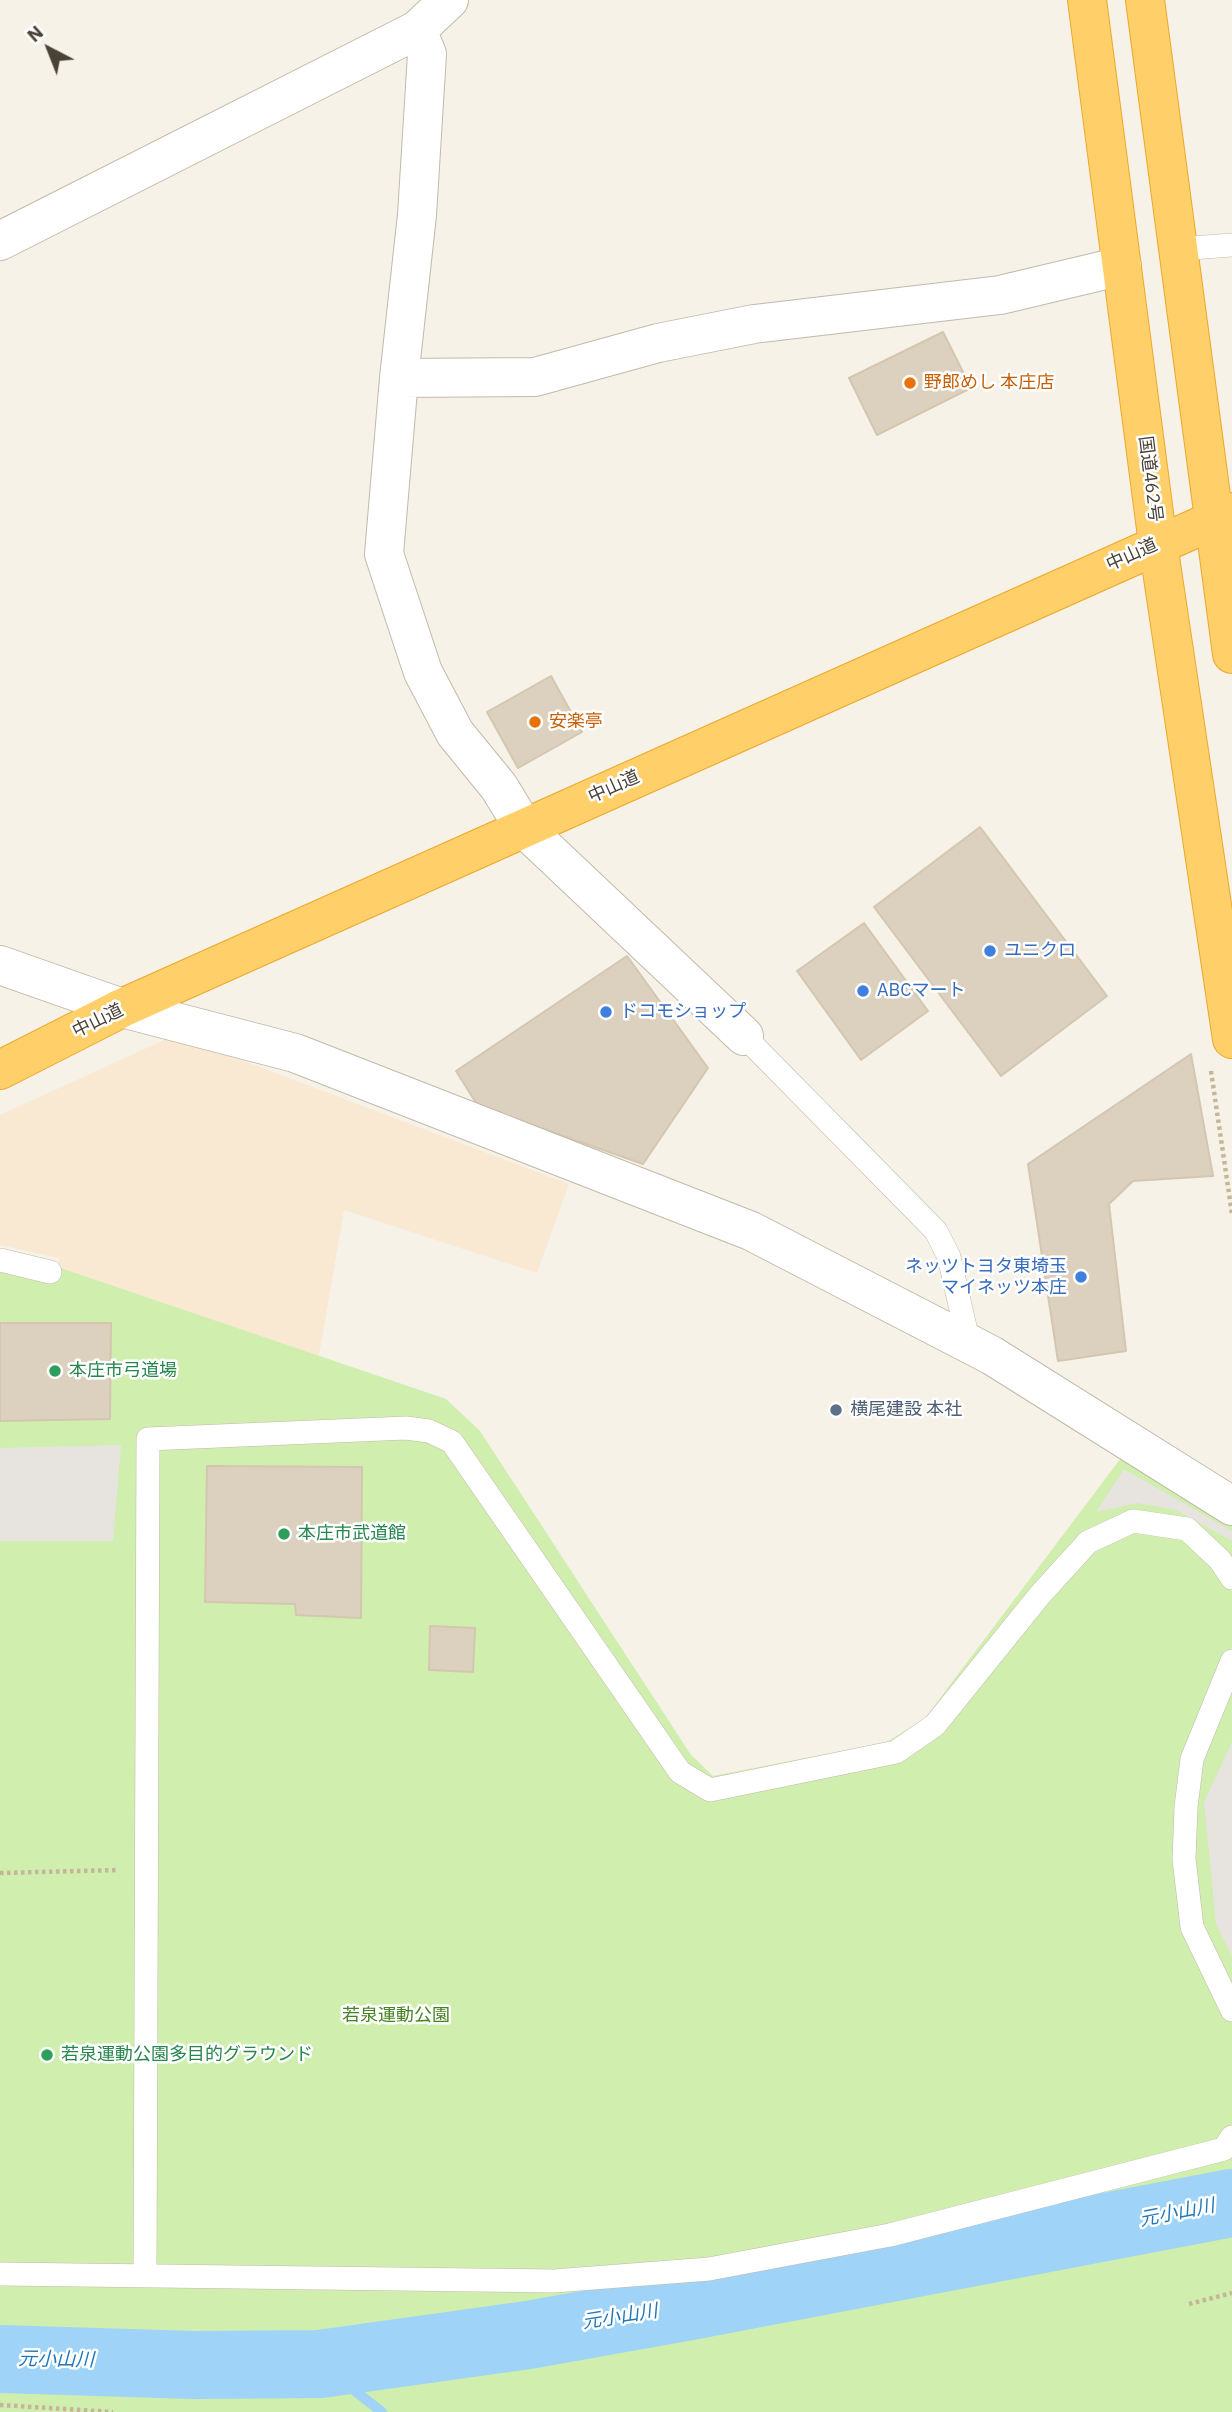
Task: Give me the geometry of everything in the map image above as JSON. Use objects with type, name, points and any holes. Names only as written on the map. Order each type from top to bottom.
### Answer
[{"type":"highway","name":"国道462号","points":[[1087,0],[1158,544],[1232,1039]]},
{"type":"highway","points":[[1145,0],[1179,249],[1223,515],[1232,654]]},
{"type":"highway","name":"中山道","points":[[0,1070],[122,1008],[1223,515]]},
{"type":"street","points":[[0,241],[417,30],[449,0]]},
{"type":"street","points":[[417,30],[427,54],[417,215],[399,378],[384,554],[423,673],[455,733],[499,787],[524,828],[744,1036]]},
{"type":"street","points":[[399,378],[535,377],[658,343],[754,324],[1000,295],[1122,266]]},
{"type":"street","points":[[0,965],[122,1008],[295,1053],[751,1231],[990,1355],[1232,1506]]},
{"type":"lane","points":[[1179,249],[1232,246]]},
{"type":"lane","points":[[744,1036],[936,1231],[949,1256],[969,1344]]},
{"type":"lane","points":[[0,1259],[50,1272]]},
{"type":"lane","points":[[145,2275],[148,1439],[406,1428],[429,1431],[452,1442],[680,1772],[710,1790],[895,1752],[936,1725],[1039,1596],[1088,1542],[1133,1521],[1187,1529],[1220,1560],[1232,1578]]},
{"type":"lane","points":[[1232,1661],[1192,1759],[1186,1807],[1184,1859],[1192,1927],[1232,2010]]},
{"type":"lane","points":[[0,2274],[554,2281],[709,2269],[890,2235],[1224,2149],[1232,2137]]},
{"type":"path","points":[[0,1873],[147,1869]]},
{"type":"path","points":[[1189,2304],[1232,2293]]},
{"type":"path","points":[[0,2404],[113,2412]]},
{"type":"shaded area","points":[[175,1035],[569,1184],[537,1273],[344,1210],[319,1356],[58,1267],[59,1258],[0,1245],[0,1115]]},
{"type":"shaded area","points":[[121,1445],[113,1541],[0,1541],[0,1448]]},
{"type":"shaded area","points":[[1124,1469],[1232,1531],[1232,1541],[1176,1510],[1138,1503],[1096,1512]]},
{"type":"shaded area","points":[[1232,1742],[1232,1956],[1216,1924],[1204,1802]]},
{"type":"green space","name":"若泉運動公園","points":[[58,1267],[446,1399],[480,1431],[691,1755],[713,1776],[887,1742],[925,1718],[1124,1454],[1232,1521],[1232,2412],[0,2412],[0,1269]]},
{"type":"building","name":"野郎めし 本庄店","points":[[943,332],[971,388],[877,435],[849,378]]},
{"type":"building","name":"安楽亭","points":[[551,676],[582,732],[518,768],[487,712]]},
{"type":"building","name":"ユニクロ","points":[[980,827],[1107,996],[1001,1076],[874,907]]},
{"type":"building","name":"ABCマート","points":[[864,923],[928,1011],[861,1060],[797,971]]},
{"type":"building","name":"ドコモショップ","points":[[627,956],[708,1068],[643,1164],[478,1106],[456,1071]]},
{"type":"building","name":"ネッツトヨタ東埼玉 マイネッツ本庄","points":[[1191,1054],[1213,1176],[1133,1181],[1109,1204],[1126,1351],[1058,1361],[1028,1164]]},
{"type":"building","name":"本庄市弓道場","points":[[0,1323],[111,1323],[110,1419],[0,1421]]},
{"type":"building","name":"本庄市武道館","points":[[207,1466],[362,1467],[361,1618],[296,1615],[295,1604],[205,1602]]},
{"type":"building","points":[[430,1626],[475,1628],[473,1672],[429,1670]]},
{"type":"waterway","name":"元小山川","points":[[0,2359],[194,2365],[320,2364],[528,2335],[1232,2203]]},
{"type":"waterway","points":[[320,2364],[382,2412]]},
{"type":"place","name":"野郎めし 本庄店","points":[[910,383]]},
{"type":"place","name":"安楽亭","points":[[535,722]]},
{"type":"place","name":"ユニクロ","points":[[990,951]]},
{"type":"place","name":"ABCマート","points":[[863,991]]},
{"type":"place","name":"ドコモショップ","points":[[606,1012]]},
{"type":"place","name":"ネッツトヨタ東埼玉 マイネッツ本庄","points":[[1081,1277]]},
{"type":"place","name":"本庄市弓道場","points":[[55,1371]]},
{"type":"place","name":"横尾建設 本社","points":[[836,1410]]},
{"type":"place","name":"本庄市武道館","points":[[284,1534]]},
{"type":"place","name":"若泉運動公園多目的グラウンド","points":[[47,2055]]}]
